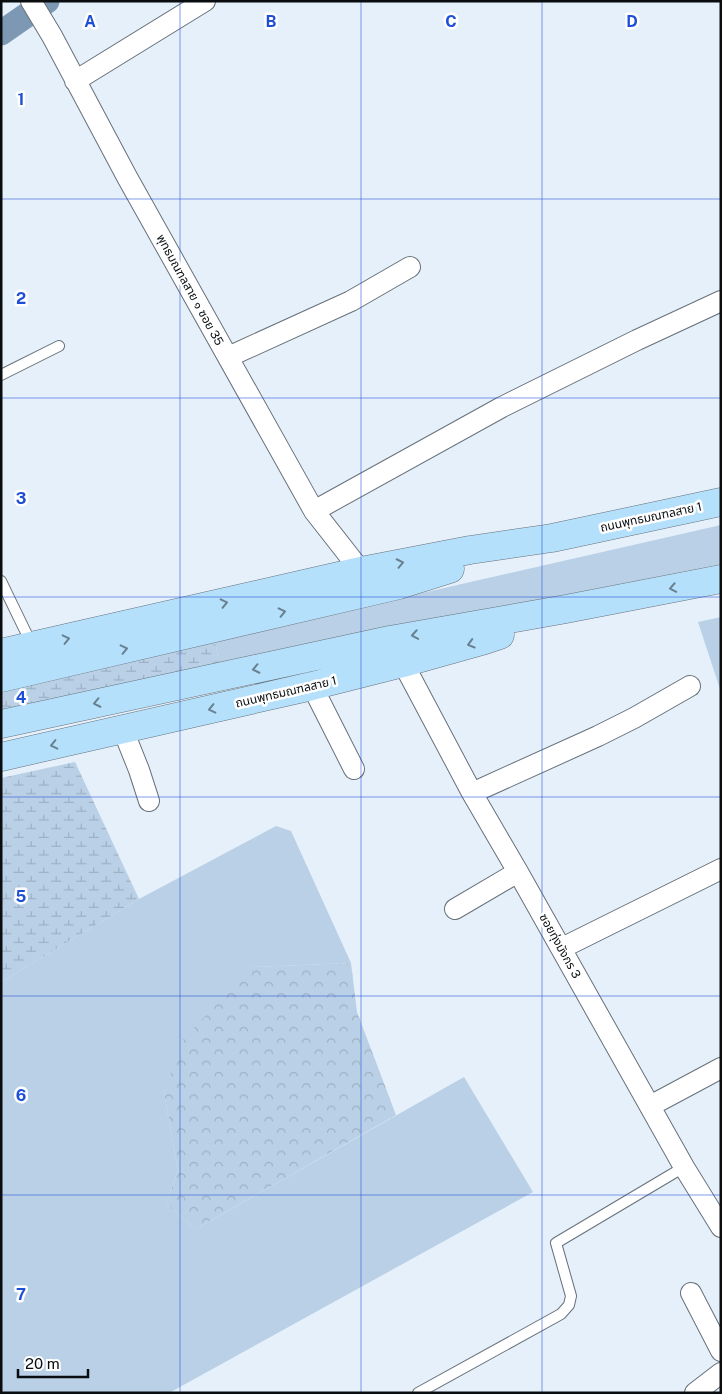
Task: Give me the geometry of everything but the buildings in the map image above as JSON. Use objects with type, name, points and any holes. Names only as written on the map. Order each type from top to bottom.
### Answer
[{"type":"main road","name":"ถนนพุทธมณฑลสาย 1","points":[[1,653],[362,571],[470,550],[552,538],[721,502]]},
{"type":"main road","name":"ถนนพุทธมณฑลสาย 1","points":[[13,675],[399,584],[552,538]]},
{"type":"main road","name":"ถนนพุทธมณฑลสาย 1","points":[[1,724],[390,640],[721,579]]},
{"type":"main road","name":"ถนนพุทธมณฑลสาย 1","points":[[1,757],[312,686],[403,663],[485,640],[566,609]]},
{"type":"street","name":"พุทธมณฑลสาย ๑ ซอย 35","points":[[31,1],[314,511],[362,571]]},
{"type":"street","points":[[75,81],[206,1]]},
{"type":"street","points":[[228,357],[351,301],[410,267]]},
{"type":"street","points":[[314,511],[502,408],[637,340],[721,301]]},
{"type":"street","name":"ซอยทุ่งมังกร 3","points":[[403,663],[472,793],[562,948],[684,1167],[721,1227]]},
{"type":"street","points":[[312,686],[354,769]]},
{"type":"street","points":[[472,793],[598,736],[690,686]]},
{"type":"street","points":[[123,730],[149,801]]},
{"type":"street","points":[[562,948],[721,869]]},
{"type":"street","points":[[455,909],[518,872]]},
{"type":"street","points":[[650,1106],[721,1068]]},
{"type":"street","points":[[691,1293],[721,1350]]},
{"type":"street","points":[[695,1393],[721,1373]]},
{"type":"lane","points":[[1,375],[59,346]]},
{"type":"lane","points":[[1,581],[33,647]]},
{"type":"lane","points":[[418,1393],[561,1314],[569,1305],[571,1296],[556,1243],[684,1167]]},
{"type":"green space","points":[[721,525],[721,564],[219,663],[215,640]]},
{"type":"green space","points":[[721,617],[721,692],[698,622]]},
{"type":"green space","points":[[215,640],[219,663],[42,702],[1,715],[1,684]]},
{"type":"green space","points":[[75,762],[139,899],[1,982],[1,778]]},
{"type":"green space","points":[[276,826],[291,831],[351,963],[251,967],[164,1092],[178,1171],[166,1204],[196,1229],[464,1077],[533,1192],[169,1393],[1,1393],[1,982],[139,899]]},
{"type":"green space","points":[[351,963],[357,1012],[396,1115],[196,1229],[166,1204],[178,1171],[164,1092],[182,1041],[251,967]]},
{"type":"waterway","points":[[1,33],[47,1]]}]
